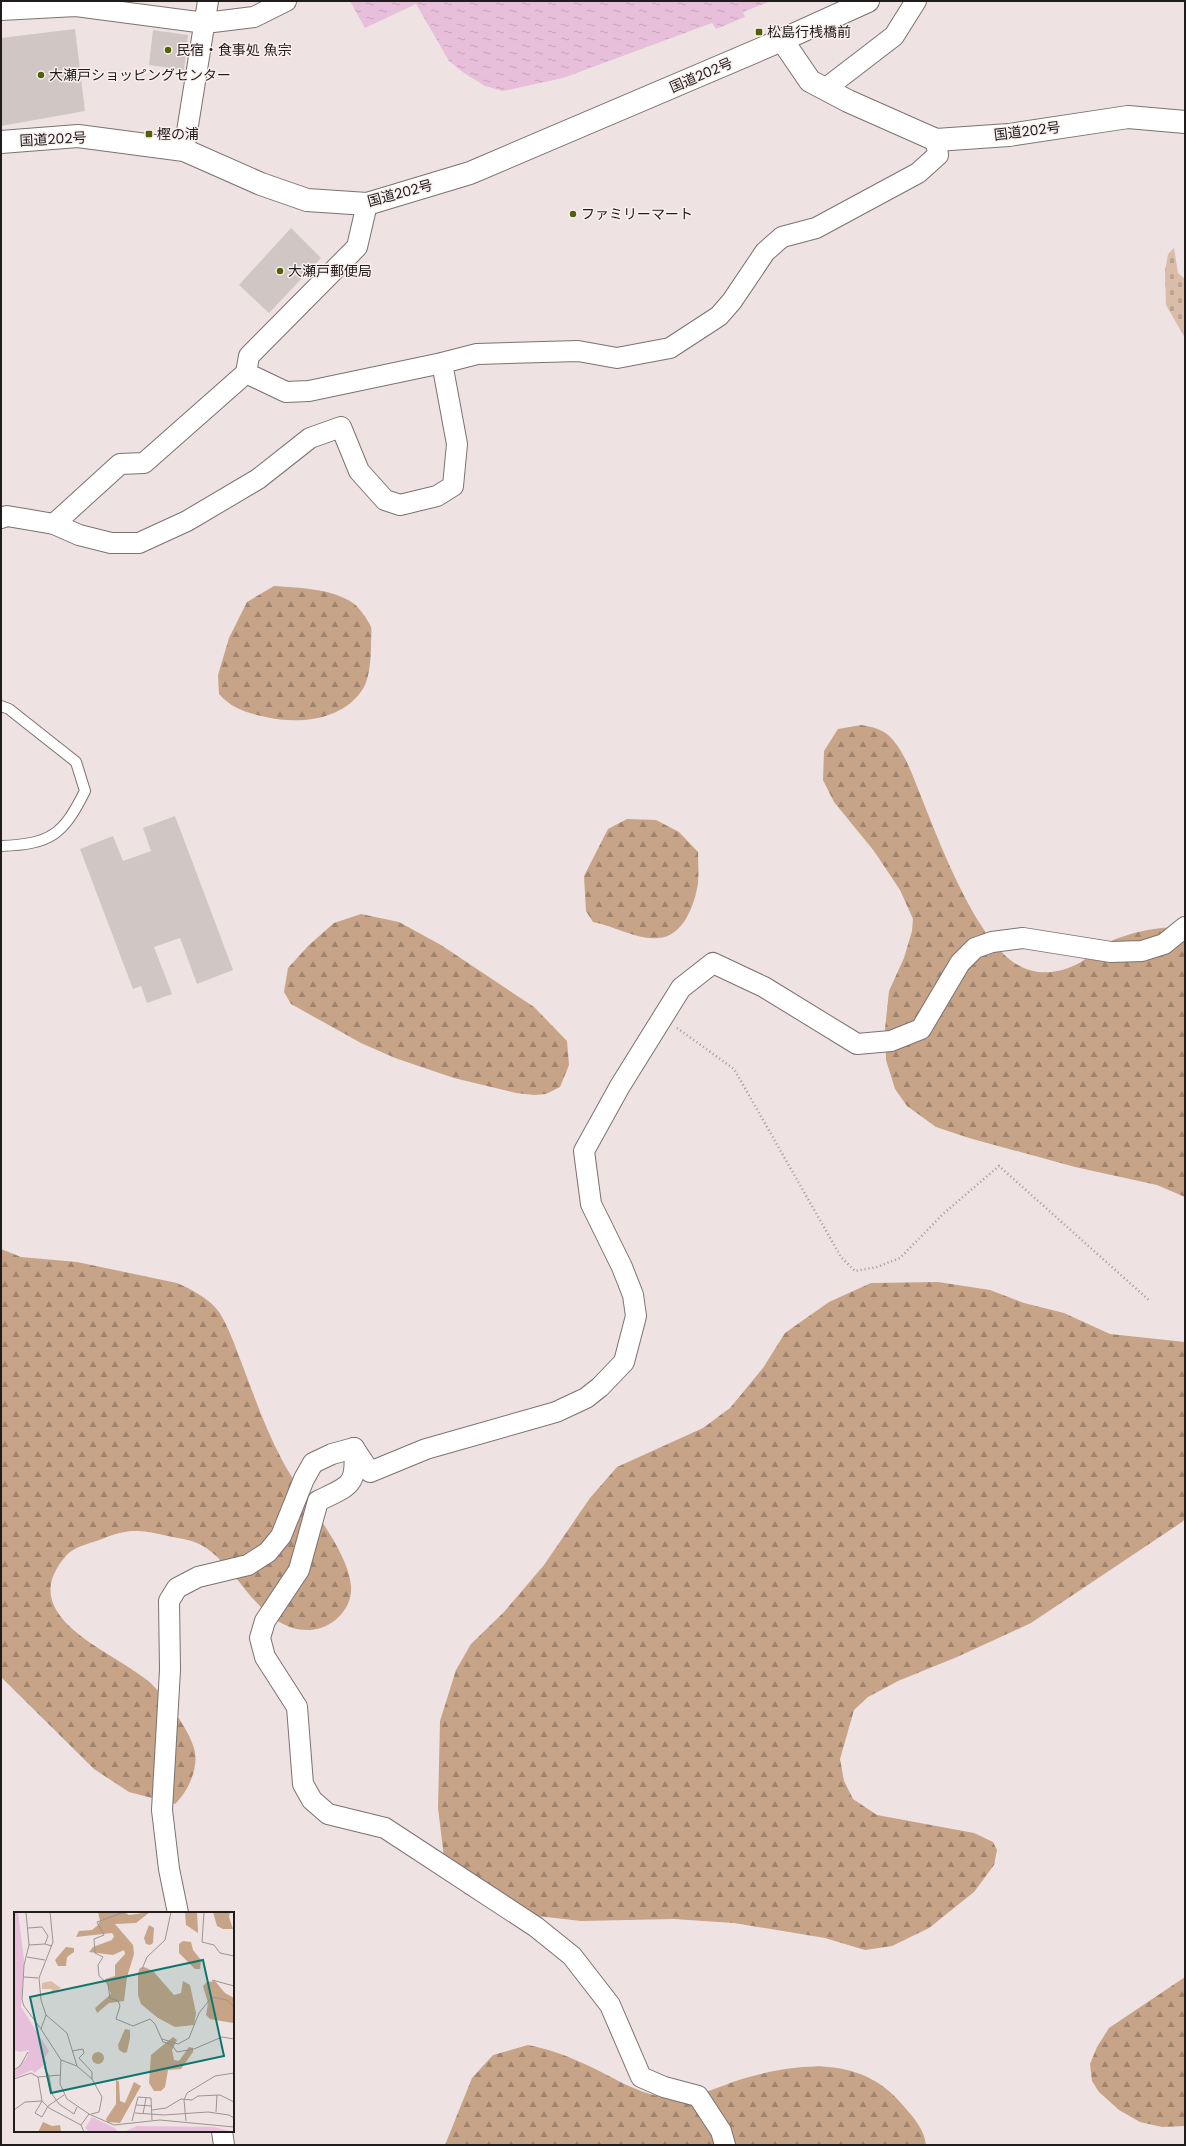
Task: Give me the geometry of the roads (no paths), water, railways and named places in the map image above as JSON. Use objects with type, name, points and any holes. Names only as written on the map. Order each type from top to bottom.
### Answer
[{"type":"highway","name":"国道202号","points":[[1,142],[78,136],[184,150],[261,184],[307,200],[367,204],[470,174],[782,40],[868,1]]},
{"type":"highway","name":"国道202号","points":[[782,40],[810,81],[936,140],[1009,135],[1128,117],[1185,122]]},
{"type":"street","points":[[184,150],[208,1]]},
{"type":"street","points":[[1,10],[76,6],[205,23],[254,17],[286,1]]},
{"type":"street","points":[[825,89],[894,36],[916,1]]},
{"type":"street","points":[[246,373],[286,392],[309,391],[442,363],[477,354],[578,350],[617,358],[670,348],[719,316],[732,301],[765,252],[782,237],[816,228],[918,173],[938,155],[936,140]]},
{"type":"street","points":[[54,524],[120,464],[144,463],[246,373],[249,356],[357,247],[367,204]]},
{"type":"street","points":[[1,518],[7,516],[54,524],[79,535],[111,543],[139,543],[187,521],[258,479],[310,438],[341,427],[359,471],[385,500],[400,505],[437,496],[453,486],[457,444],[442,363]]},
{"type":"street","points":[[354,1448],[370,1472],[426,1449],[556,1412],[586,1398],[600,1387],[624,1362],[636,1316],[633,1295],[622,1267],[591,1204],[584,1151],[620,1086],[681,988],[713,963],[764,987],[857,1044],[891,1041],[921,1029],[960,963],[975,948],[992,942],[1023,938],[1111,952],[1142,951],[1164,944],[1185,927]]},
{"type":"street","points":[[178,1912],[169,1869],[162,1810],[170,1670],[169,1601],[177,1588],[198,1577],[248,1565],[268,1552],[281,1536],[304,1479],[313,1463],[332,1454],[354,1448]]},
{"type":"street","points":[[354,1448],[356,1472],[346,1487],[318,1501],[299,1570],[264,1621],[260,1638],[265,1657],[297,1707],[303,1784],[312,1800],[328,1814],[385,1828],[536,1927],[572,1956],[610,2005],[641,2077],[664,2087],[698,2096],[722,2131],[725,2145]]},
{"type":"street","points":[[222,2132],[224,2145]]},
{"type":"lane","points":[[1,706],[9,709],[76,762],[85,791],[72,816],[51,837],[22,845],[1,846]]},
{"type":"water","points":[[350,1],[771,1],[743,12],[745,17],[716,29],[712,23],[563,78],[503,91],[485,86],[464,73],[449,61],[416,4],[365,28]]},
{"type":"place","name":"松島行桟橋前","points":[[759,32]]},
{"type":"place","name":"民宿・食事処 魚宗","points":[[168,50]]},
{"type":"place","name":"大瀬戸ショッピングセンター","points":[[41,75]]},
{"type":"place","name":"樫の浦","points":[[149,134]]},
{"type":"place","name":"ファミリーマート","points":[[573,214]]},
{"type":"place","name":"大瀬戸郵便局","points":[[280,271]]}]
